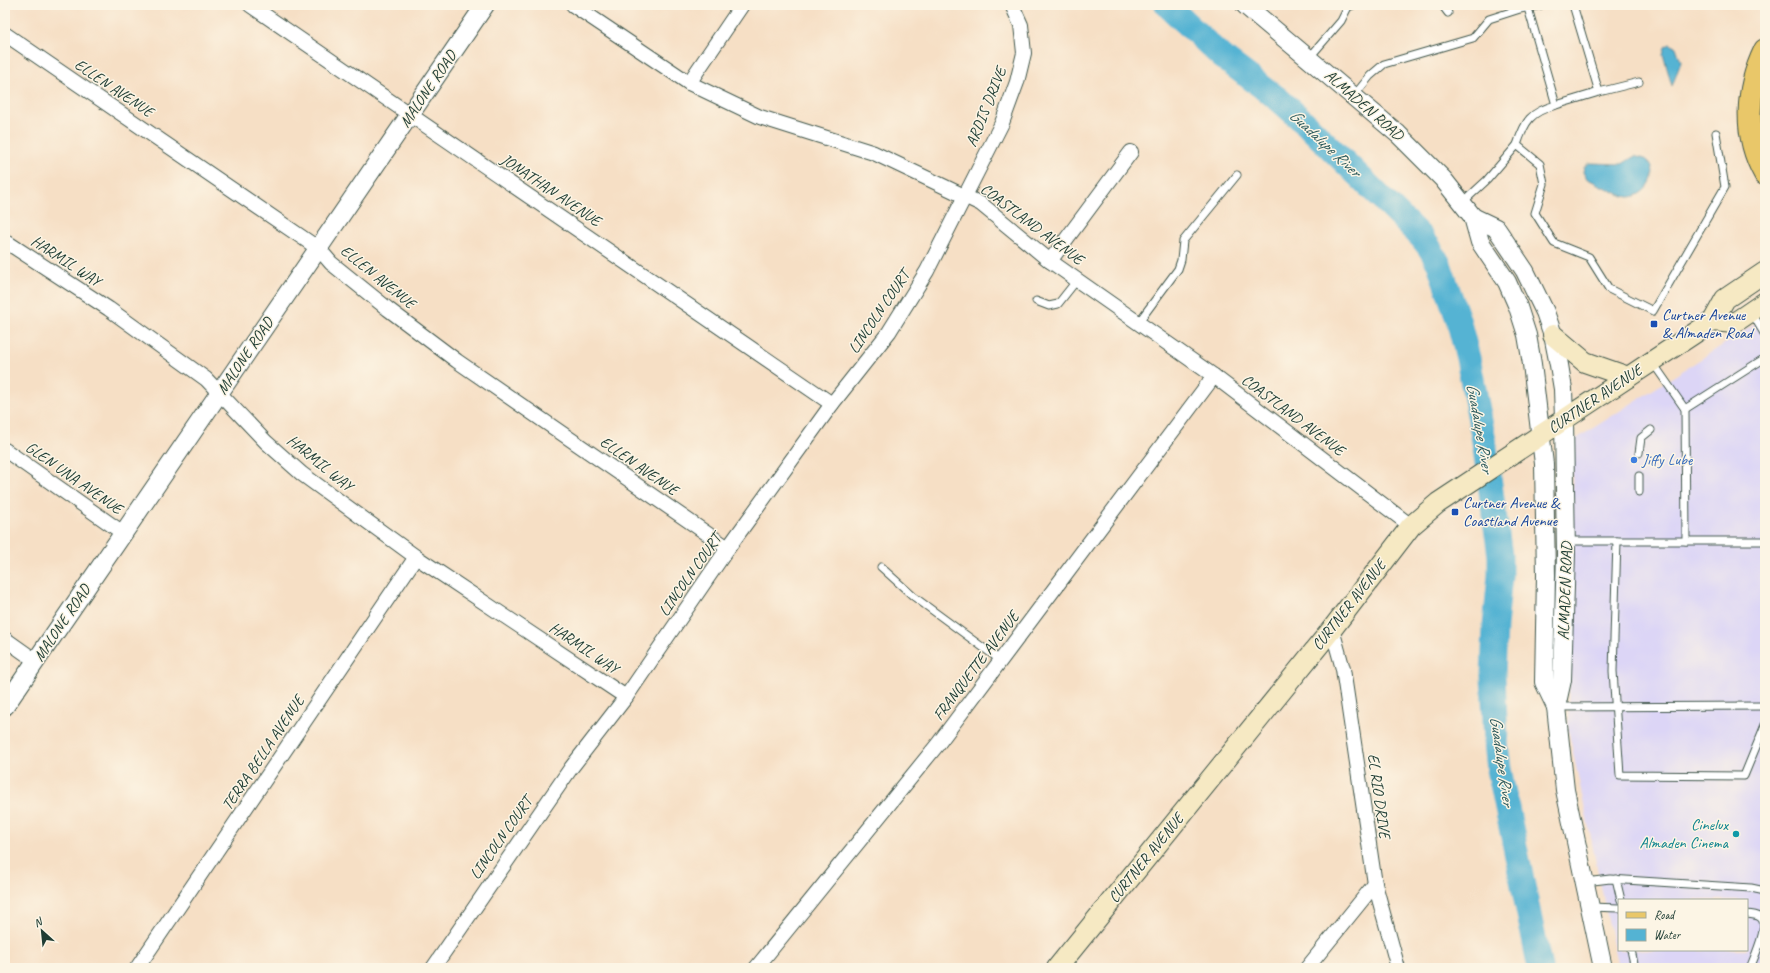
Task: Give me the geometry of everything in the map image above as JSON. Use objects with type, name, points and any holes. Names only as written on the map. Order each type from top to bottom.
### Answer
[{"type":"main road","points":[[1765,50],[1753,78],[1749,106],[1752,138],[1765,174]]},
{"type":"main road","name":"CURTNER AVENUE","points":[[1058,968],[1332,628],[1411,526],[1438,503],[1713,321],[1725,299],[1765,272]]},
{"type":"main road","points":[[1713,321],[1734,323],[1758,307]]},
{"type":"main road","points":[[1553,335],[1585,362],[1628,377]]},
{"type":"street","name":"JONATHAN AVENUE","points":[[250,5],[832,404]]},
{"type":"street","name":"MALONE ROAD","points":[[5,706],[411,115],[484,5]]},
{"type":"street","name":"COASTLAND AVENUE","points":[[573,5],[689,83],[760,117],[874,153],[981,204],[1050,260],[1214,376],[1411,526]]},
{"type":"street","points":[[689,83],[742,5]]},
{"type":"street","name":"ARDIS DRIVE","points":[[965,196],[1002,123],[1018,82],[1024,53],[1021,25],[1012,5]]},
{"type":"street","name":"ALMADEN ROAD","points":[[1245,5],[1398,134],[1431,167],[1467,210],[1480,242],[1506,282],[1523,322],[1536,393],[1541,435],[1545,484],[1546,575],[1544,682],[1556,707]]},
{"type":"street","name":"ELLEN AVENUE","points":[[5,34],[319,249],[331,263],[388,309],[457,361],[728,548]]},
{"type":"street","points":[[1050,260],[1131,152]]},
{"type":"street","name":"LINCOLN COURT","points":[[433,968],[571,768],[626,696],[728,548],[832,404],[889,332],[927,271],[965,196]]},
{"type":"street","name":"ALMADEN ROAD","points":[[1467,210],[1496,228],[1514,254],[1536,292],[1553,335],[1563,389],[1566,541],[1562,680],[1556,707],[1565,790],[1603,968]]},
{"type":"street","name":"HARMIL WAY","points":[[5,241],[109,310],[206,379],[266,442],[302,474],[416,557],[626,696]]},
{"type":"street","name":"FRANQUETTE AVENUE","points":[[756,968],[938,744],[1214,376]]},
{"type":"street","name":"GLEN UNA AVENUE","points":[[5,450],[123,533]]},
{"type":"street","name":"TERRA BELLA AVENUE","points":[[137,968],[416,557]]},
{"type":"street","name":"EL RIO DRIVE","points":[[1332,628],[1343,669],[1375,884],[1398,968]]},
{"type":"street","points":[[5,639],[36,661]]},
{"type":"street","points":[[1307,968],[1375,884]]},
{"type":"lane","points":[[1442,5],[1448,13]]},
{"type":"lane","points":[[1354,96],[1373,73],[1384,64],[1473,38],[1489,19],[1541,5]]},
{"type":"lane","points":[[1573,5],[1599,92]]},
{"type":"lane","points":[[1309,58],[1340,21],[1349,6]]},
{"type":"lane","points":[[1528,8],[1556,105]]},
{"type":"lane","points":[[1467,210],[1487,180],[1517,145],[1526,122],[1533,114],[1556,105],[1599,92],[1639,82]]},
{"type":"lane","points":[[1517,145],[1540,164],[1544,184],[1535,213],[1554,244],[1589,257],[1609,289],[1653,311],[1725,187],[1716,133]]},
{"type":"lane","points":[[1138,323],[1178,269],[1181,260],[1183,241],[1237,175]]},
{"type":"lane","points":[[1036,301],[1049,306],[1058,304],[1077,280]]},
{"type":"lane","points":[[1758,307],[1765,335]]},
{"type":"lane","points":[[1685,409],[1765,358]]},
{"type":"lane","points":[[1651,361],[1685,409],[1686,541]]},
{"type":"lane","points":[[1639,453],[1641,438],[1651,430]]},
{"type":"lane","points":[[1639,476],[1639,492]]},
{"type":"lane","points":[[1566,541],[1765,541]]},
{"type":"lane","points":[[1617,541],[1613,671],[1620,775],[1744,776],[1765,726]]},
{"type":"lane","points":[[881,567],[913,596],[1000,660]]},
{"type":"lane","points":[[1556,707],[1616,708],[1765,706]]},
{"type":"lane","points":[[1585,882],[1616,879],[1751,888],[1765,891]]},
{"type":"lane","points":[[1616,879],[1621,899]]},
{"type":"lane","points":[[1590,907],[1618,908]]},
{"type":"lane","points":[[1748,914],[1757,915],[1762,919],[1764,929],[1750,968]]},
{"type":"lane","points":[[1631,951],[1635,968]]},
{"type":"shaded area","points":[[1765,318],[1765,968],[1618,968],[1568,728],[1573,441]]},
{"type":"water","points":[[1670,44],[1676,47],[1681,62],[1672,86],[1663,54],[1665,47]]},
{"type":"water","points":[[1635,156],[1647,161],[1653,172],[1650,184],[1641,193],[1635,196],[1629,197],[1614,192],[1586,178],[1583,172],[1584,167],[1589,163],[1622,164]]},
{"type":"waterway","name":"Guadalupe River","points":[[1167,5],[1221,56],[1277,98],[1302,120],[1421,237],[1439,264],[1458,319],[1468,358],[1484,441],[1500,556],[1493,676],[1496,743],[1499,769],[1540,968]]},
{"type":"place","name":"Curtner Avenue & Almaden Road","points":[[1654,324]]},
{"type":"place","name":"Jiffy Lube","points":[[1634,460]]},
{"type":"place","name":"Curtner Avenue & Coastland Avenue","points":[[1455,512]]},
{"type":"place","name":"Cinelux Almaden Cinema","points":[[1736,834]]}]
